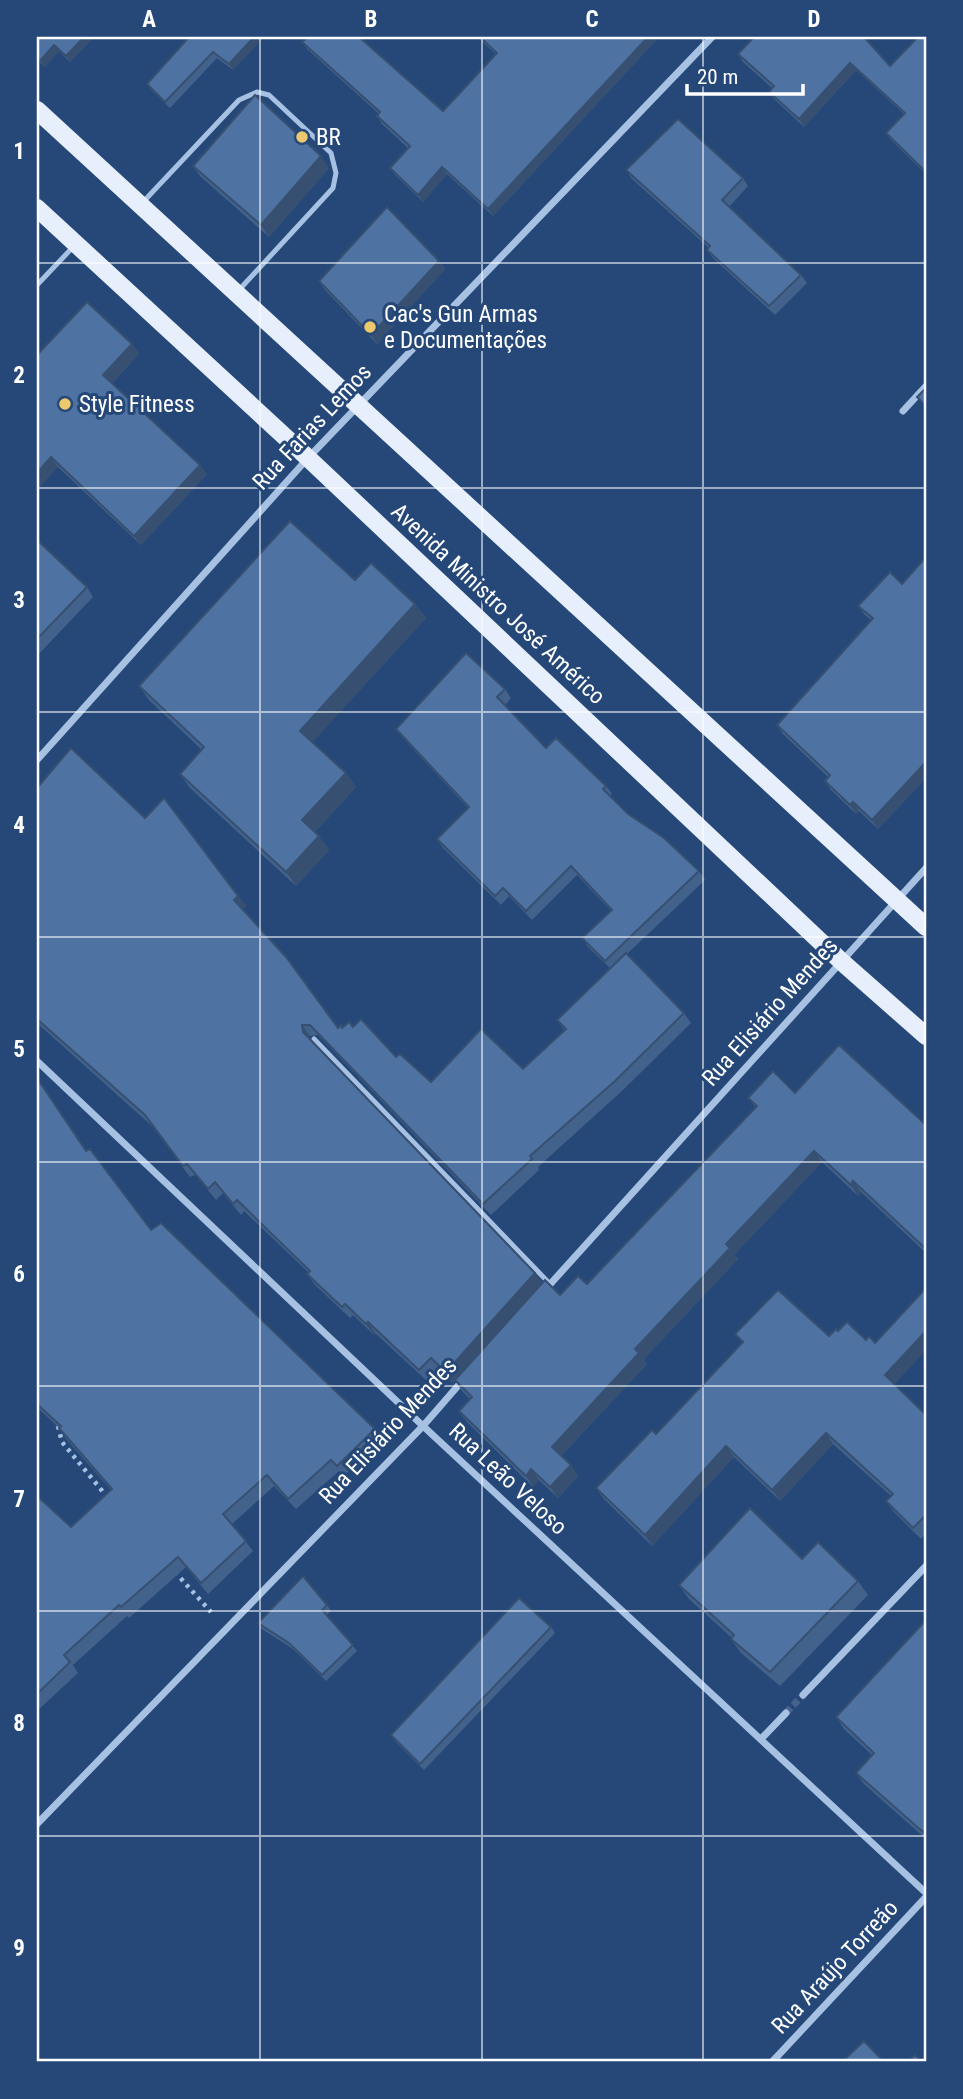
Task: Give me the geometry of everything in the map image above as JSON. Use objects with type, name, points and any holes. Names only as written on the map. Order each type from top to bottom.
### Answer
[{"type":"main road","points":[[37,110],[926,927]]},
{"type":"main road","name":"Avenida Ministro José Américo","points":[[37,208],[308,458],[842,962],[926,1036]]},
{"type":"street","name":"Rua Farias Lemos","points":[[37,760],[308,458],[712,37]]},
{"type":"street","points":[[902,411],[926,386]]},
{"type":"street","name":"Rua Elisiário Mendes","points":[[541,1294],[926,868]]},
{"type":"street","name":"Rua Leão Veloso","points":[[37,1061],[423,1426],[926,1895]]},
{"type":"street","name":"Rua Elisiário Mendes","points":[[37,1824],[423,1426],[468,1375]]},
{"type":"street","points":[[803,1695],[926,1566]]},
{"type":"street","points":[[761,1740],[786,1713]]},
{"type":"street","name":"Rua Araújo Torreão","points":[[772,2062],[926,1895]]},
{"type":"lane","points":[[141,204],[239,100],[257,92],[269,94],[331,153],[336,173],[332,188],[237,292]]},
{"type":"lane","points":[[37,285],[76,244]]},
{"type":"lane","points":[[314,1039],[550,1284]]},
{"type":"path","points":[[57,1420],[62,1442],[109,1499]]},
{"type":"path","points":[[169,1566],[226,1628]]},
{"type":"building","points":[[37,37],[84,37],[66,56],[54,45],[40,61],[37,58]]},
{"type":"building","points":[[189,37],[254,37],[229,64],[213,52],[165,102],[147,84]]},
{"type":"building","points":[[308,37],[359,37],[443,111],[497,53],[480,37],[648,37],[488,209],[442,167],[418,195],[390,168],[410,146],[377,116],[380,112],[302,42]]},
{"type":"building","points":[[754,37],[864,37],[890,66],[918,37],[926,37],[924,170],[886,133],[905,113],[850,63],[799,119],[769,92],[774,86],[738,54]]},
{"type":"building","points":[[255,95],[321,156],[261,225],[193,166]]},
{"type":"building","points":[[678,119],[743,178],[722,200],[801,275],[769,306],[707,250],[710,246],[626,170]]},
{"type":"building","points":[[387,207],[439,261],[371,335],[319,281]]},
{"type":"building","points":[[87,302],[132,344],[103,375],[200,465],[134,536],[51,457],[37,473],[37,355]]},
{"type":"building","points":[[926,388],[926,406],[917,397]]},
{"type":"building","points":[[290,521],[355,580],[371,563],[415,604],[300,731],[346,773],[302,820],[319,836],[286,872],[180,774],[204,747],[139,686]]},
{"type":"building","points":[[37,540],[87,587],[37,639]]},
{"type":"building","points":[[926,557],[926,762],[872,820],[853,802],[850,805],[825,781],[830,775],[777,725],[873,618],[858,606],[890,572],[902,584]]},
{"type":"building","points":[[466,653],[505,689],[497,697],[546,748],[556,738],[606,786],[603,789],[628,814],[664,838],[699,871],[605,961],[582,938],[612,910],[571,866],[526,911],[503,888],[495,896],[437,839],[469,807],[396,729]]},
{"type":"building","points":[[71,748],[145,818],[164,798],[238,896],[234,900],[286,957],[338,1028],[349,1022],[353,1027],[361,1019],[396,1057],[400,1054],[431,1082],[481,1029],[523,1069],[566,1029],[557,1020],[626,953],[684,1013],[615,1081],[530,1156],[532,1159],[483,1204],[310,1025],[302,1025],[303,1032],[535,1273],[446,1372],[431,1358],[419,1370],[368,1322],[366,1324],[345,1304],[342,1307],[307,1274],[310,1271],[237,1200],[233,1204],[215,1182],[208,1189],[187,1164],[183,1166],[145,1115],[37,1019],[37,788]]},
{"type":"building","points":[[839,1045],[926,1125],[926,1249],[853,1181],[851,1185],[814,1151],[726,1244],[730,1248],[635,1349],[639,1353],[552,1447],[571,1465],[550,1487],[531,1469],[526,1476],[459,1411],[472,1397],[455,1380],[545,1280],[560,1295],[578,1276],[587,1284],[757,1106],[748,1098],[773,1071],[795,1093]]},
{"type":"building","points":[[37,1078],[86,1151],[90,1149],[151,1230],[161,1223],[375,1429],[337,1466],[331,1460],[288,1499],[267,1475],[223,1514],[246,1541],[201,1583],[178,1557],[64,1655],[70,1662],[37,1694],[37,1496],[71,1527],[112,1489],[59,1428],[61,1426],[37,1404]]},
{"type":"building","points":[[926,1288],[926,1331],[885,1375],[926,1415],[926,1515],[913,1528],[886,1501],[893,1494],[826,1433],[772,1490],[726,1446],[645,1535],[596,1488],[652,1430],[656,1434],[743,1342],[735,1334],[778,1290],[829,1336],[847,1322],[866,1340],[869,1336],[875,1343]]},
{"type":"building","points":[[750,1508],[802,1559],[818,1542],[858,1581],[770,1672],[731,1639],[734,1635],[679,1585]]},
{"type":"building","points":[[303,1576],[327,1605],[322,1610],[353,1645],[322,1675],[289,1643],[258,1623]]},
{"type":"building","points":[[519,1598],[551,1627],[420,1764],[391,1735]]},
{"type":"building","points":[[926,1620],[926,1829],[923,1832],[856,1773],[874,1753],[836,1717]]},
{"type":"building","points":[[864,2041],[884,2062],[842,2062]]},
{"type":"building","points":[[915,2055],[921,2062],[908,2062]]},
{"type":"tunnel","points":[[786,1713],[803,1695]]},
{"type":"place","name":"BR","points":[[302,137]]},
{"type":"place","name":"Cac's Gun Armas e Documentações","points":[[370,327]]},
{"type":"place","name":"Style Fitness","points":[[65,404]]}]
